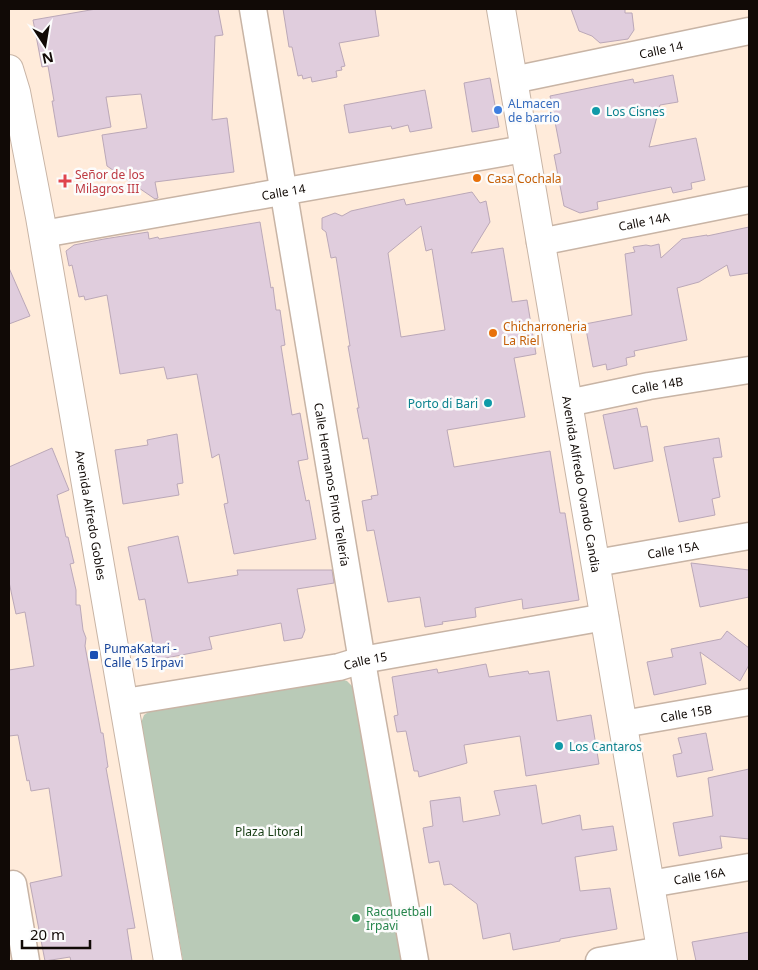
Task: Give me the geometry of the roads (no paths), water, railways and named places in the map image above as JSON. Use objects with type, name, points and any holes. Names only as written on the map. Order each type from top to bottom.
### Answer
[{"type":"main road","name":"Avenida Alfredo Ovando Candia","points":[[501,9],[662,956]]},
{"type":"main road","name":"Avenida Alfredo Gobles","points":[[9,69],[16,92],[43,234],[125,702],[168,961]]},
{"type":"street","name":"Calle Hermanos Pinto Tellería","points":[[253,9],[362,660],[415,961]]},
{"type":"street","name":"Calle 14","points":[[513,80],[749,31]]},
{"type":"street","name":"Calle 14","points":[[43,234],[283,190],[524,149]]},
{"type":"street","name":"Calle 14A","points":[[540,242],[749,200]]},
{"type":"street","name":"Calle 14B","points":[[568,403],[648,386],[749,370]]},
{"type":"street","name":"Calle 15A","points":[[596,563],[749,536]]},
{"type":"street","name":"Calle 15","points":[[125,702],[339,667],[362,660],[605,617]]},
{"type":"street","name":"Calle 15B","points":[[623,724],[749,702]]},
{"type":"street","name":"Calle 16A","points":[[650,884],[749,867]]},
{"type":"street","points":[[13,884],[26,961]]},
{"type":"street","points":[[599,961],[662,956]]},
{"type":"place","name":"ALmacen de barrio","points":[[498,110]]},
{"type":"place","name":"Los Cisnes","points":[[596,111]]},
{"type":"place","name":"Casa Cochala","points":[[477,178]]},
{"type":"place","name":"Señor de los Milagros III","points":[[65,181]]},
{"type":"place","name":"Chicharroneria La Riel","points":[[493,333]]},
{"type":"place","name":"Porto di Bari","points":[[488,403]]},
{"type":"place","name":"PumaKatari - Calle 15 Irpavi","points":[[94,655]]},
{"type":"place","name":"Los Cantaros","points":[[559,746]]},
{"type":"place","name":"Racquetball Irpavi","points":[[356,918]]},
{"type":"park label","name":"Plaza Litoral","points":[[269,831]]}]
